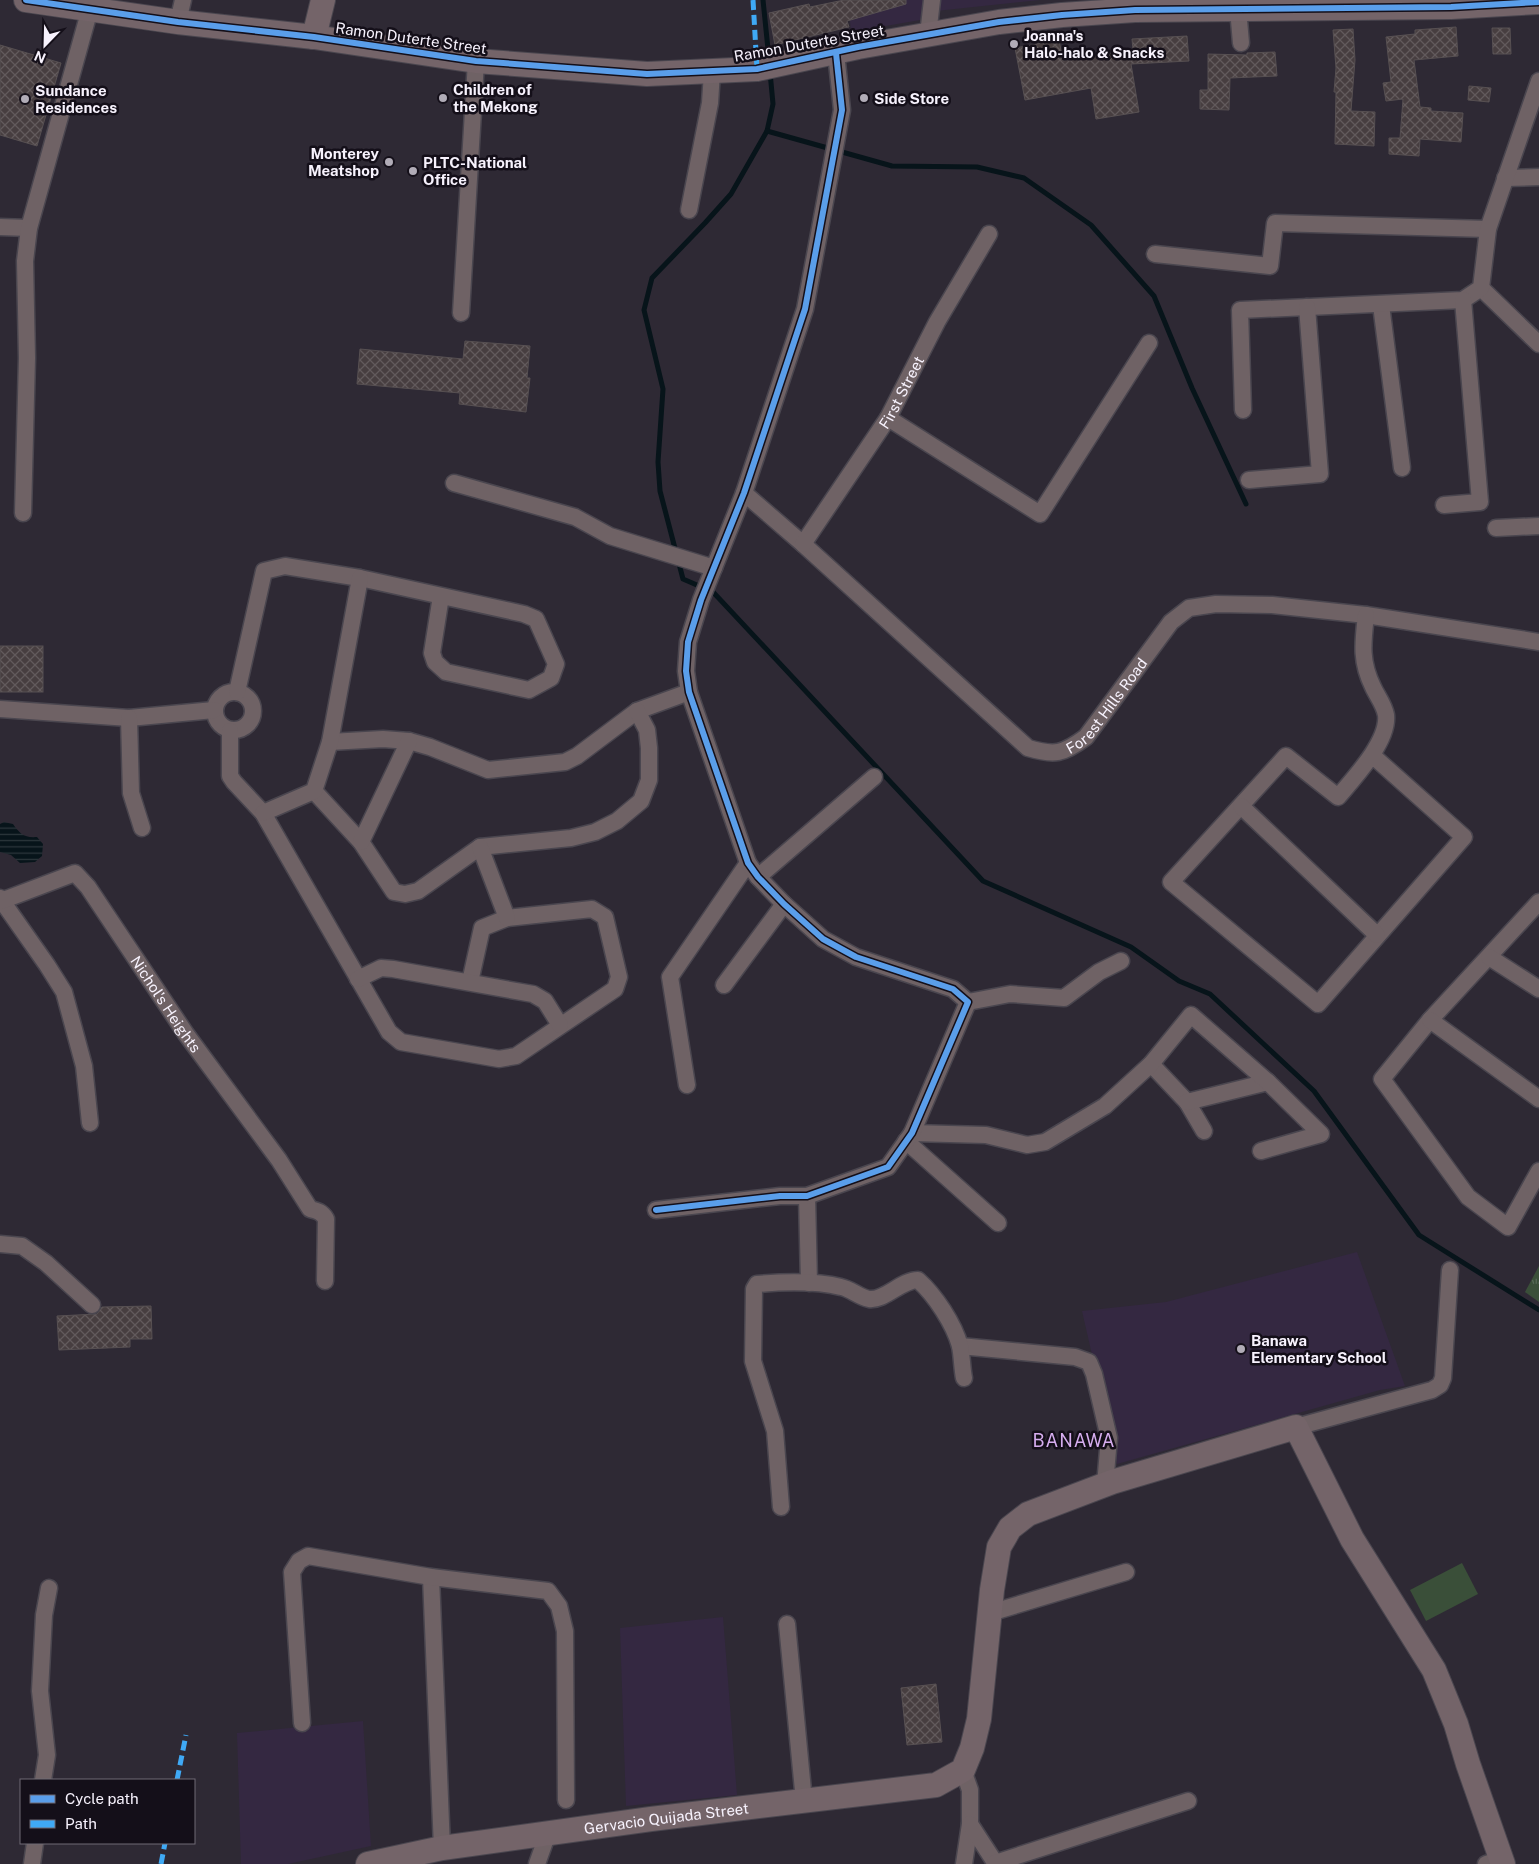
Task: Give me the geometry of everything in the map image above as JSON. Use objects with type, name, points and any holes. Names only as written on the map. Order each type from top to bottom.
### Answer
[{"type":"street","name":"Ramon Duterte Street","points":[[26,0],[90,9],[181,11],[314,37],[476,61],[647,74],[762,68],[858,47],[999,22],[1135,5],[1238,9],[1537,2]]},
{"type":"street","points":[[314,37],[323,0]]},
{"type":"street","points":[[928,34],[932,0]]},
{"type":"street","points":[[23,513],[26,358],[25,261],[29,228],[90,9]]},
{"type":"street","points":[[1238,9],[1241,43]]},
{"type":"street","points":[[836,53],[842,110],[806,309],[744,493],[701,600],[688,642],[686,671],[689,692],[748,863],[758,877],[784,904],[823,938],[856,957],[953,989],[968,1002]]},
{"type":"street","points":[[461,313],[476,61]]},
{"type":"street","points":[[689,210],[710,103],[712,72]]},
{"type":"street","points":[[1243,410],[1240,310],[1464,300],[1481,288],[1488,229],[1539,81]]},
{"type":"street","points":[[1505,178],[1539,177]]},
{"type":"street","points":[[1155,254],[1270,266],[1275,223],[1488,229]]},
{"type":"street","points":[[0,227],[29,228]]},
{"type":"street","name":"First Street","points":[[803,544],[888,418],[937,322],[989,234]]},
{"type":"street","points":[[1481,288],[1539,344]]},
{"type":"street","points":[[1444,505],[1480,502],[1464,300]]},
{"type":"street","points":[[1381,305],[1402,468]]},
{"type":"street","points":[[1249,480],[1320,474],[1307,307]]},
{"type":"street","points":[[888,418],[1040,514],[1150,343]]},
{"type":"street","points":[[454,483],[575,517],[610,536],[676,556],[712,571]]},
{"type":"street","name":"Forest Hills Road","points":[[744,493],[1028,748],[1044,753],[1067,751],[1086,738],[1170,622],[1189,608],[1216,604],[1272,605],[1366,615],[1539,642]]},
{"type":"street","points":[[1496,528],[1539,526]]},
{"type":"street","points":[[237,692],[264,571],[285,566],[360,578],[524,614],[536,619],[556,664],[551,678],[530,690],[446,672],[435,662],[432,653],[440,596]]},
{"type":"street","points":[[263,813],[314,791],[330,742],[360,578]]},
{"type":"street","points":[[1366,615],[1363,647],[1364,665],[1386,715],[1384,730],[1373,756],[1338,797],[1286,756],[1171,882],[1318,1004],[1464,837],[1373,756]]},
{"type":"street","points":[[237,692],[248,698],[253,708],[251,721],[242,729],[230,731],[221,727],[216,719],[214,710],[218,700],[226,693],[237,692]]},
{"type":"street","points":[[330,742],[383,738],[409,741],[430,746],[488,770],[565,762],[577,756],[637,711],[689,692]]},
{"type":"street","points":[[0,709],[129,718],[214,710]]},
{"type":"street","points":[[314,791],[361,842],[394,892],[405,894],[418,891],[480,847],[571,838],[595,832],[617,821],[641,801],[648,780],[649,748],[647,730],[637,711]]},
{"type":"street","points":[[129,718],[131,793],[142,828]]},
{"type":"street","points":[[230,731],[230,776],[263,813],[389,1032],[401,1042],[499,1059],[516,1056],[615,989],[619,977],[605,917],[592,909],[507,918],[482,928],[470,982]]},
{"type":"street","points":[[361,842],[409,741]]},
{"type":"street","points":[[758,877],[874,777]]},
{"type":"street","points":[[1241,806],[1377,935]]},
{"type":"street","points":[[480,847],[507,918]]},
{"type":"street","points":[[687,1085],[670,977],[748,863]]},
{"type":"street","name":"Nichol's Heights","points":[[1,900],[75,873],[88,887],[186,1034],[279,1160],[310,1210],[320,1212],[326,1219],[325,1280]]},
{"type":"street","points":[[1,900],[64,992],[84,1066],[90,1123]]},
{"type":"street","points":[[1539,902],[1430,1020],[1382,1079],[1468,1198],[1508,1227],[1539,1171]]},
{"type":"street","points":[[724,985],[784,904]]},
{"type":"street","points":[[1489,957],[1539,990]]},
{"type":"street","points":[[968,1002],[1010,994],[1064,998],[1098,972],[1121,961]]},
{"type":"street","points":[[358,979],[381,968],[533,994],[545,1001],[560,1025]]},
{"type":"street","points":[[656,1210],[780,1196],[806,1196],[888,1167],[909,1137],[968,1002]]},
{"type":"street","points":[[909,1137],[986,1135],[1027,1144],[1044,1142],[1106,1106],[1151,1064],[1191,1015],[1268,1082],[1321,1134],[1261,1151]]},
{"type":"street","points":[[1430,1020],[1539,1099]]},
{"type":"street","points":[[1151,1064],[1187,1102],[1204,1131]]},
{"type":"street","points":[[1187,1102],[1268,1082]]},
{"type":"street","points":[[909,1137],[998,1223]]},
{"type":"street","points":[[806,1196],[809,1283]]},
{"type":"street","points":[[0,1244],[22,1246],[46,1263],[92,1305]]},
{"type":"street","points":[[964,1864],[970,1824],[970,1790],[963,1770],[972,1748],[979,1719],[990,1613],[1000,1547],[1010,1528],[1028,1514],[1104,1485],[1296,1427],[1432,1390],[1440,1385],[1443,1378],[1450,1270]]},
{"type":"street","points":[[781,1507],[775,1431],[753,1360],[754,1289],[756,1284],[809,1283],[841,1287],[870,1299],[880,1297],[910,1280],[918,1280],[931,1292],[944,1311],[960,1346],[964,1378]]},
{"type":"street","points":[[960,1346],[1080,1358],[1089,1362],[1094,1374],[1109,1438],[1104,1485]]},
{"type":"street","points":[[1296,1427],[1352,1539],[1434,1670],[1456,1724],[1496,1862]]},
{"type":"street","points":[[302,1723],[292,1572],[299,1561],[308,1556],[431,1577],[548,1591],[559,1606],[565,1631],[566,1800]]},
{"type":"street","points":[[990,1613],[1126,1572]]},
{"type":"street","points":[[431,1577],[442,1848]]},
{"type":"street","points":[[43,1779],[46,1755],[40,1691],[44,1615],[49,1588]]},
{"type":"street","points":[[787,1624],[804,1801]]},
{"type":"street","name":"Gervacio Quijada Street","points":[[368,1864],[442,1848],[936,1785],[963,1770]]},
{"type":"street","points":[[970,1824],[996,1863],[1188,1802]]},
{"type":"street","points":[[537,1864],[548,1834]]},
{"type":"street","points":[[32,1864],[35,1844]]},
{"type":"shaded area","points":[[848,0],[924,0],[920,20],[851,32]]},
{"type":"shaded area","points":[[939,0],[1040,0],[936,11]]},
{"type":"shaded area","points":[[4,822],[13,824],[20,833],[26,836],[37,837],[43,844],[42,856],[35,862],[20,863],[11,855],[0,852],[0,824]]},
{"type":"shaded area","name":"Banawa Elementary School","points":[[1357,1252],[1405,1386],[1380,1390],[1117,1464],[1082,1311],[1166,1302]]},
{"type":"shaded area","points":[[723,1617],[737,1795],[626,1806],[620,1628]]},
{"type":"shaded area","points":[[363,1721],[371,1846],[288,1864],[241,1864],[237,1733]]},
{"type":"green space","points":[[1539,1266],[1539,1302],[1525,1292]]},
{"type":"green space","points":[[1462,1563],[1478,1594],[1426,1621],[1410,1590]]},
{"type":"building","points":[[844,0],[906,0],[906,4],[847,21],[849,27],[775,45],[769,13],[809,4],[810,7]]},
{"type":"building","points":[[1456,27],[1458,56],[1414,60],[1420,107],[1431,108],[1431,111],[1463,113],[1461,142],[1420,139],[1419,156],[1389,154],[1389,138],[1400,138],[1403,99],[1386,101],[1383,83],[1391,82],[1386,37],[1415,34],[1415,30]]},
{"type":"building","points":[[1492,28],[1510,28],[1511,54],[1493,54]]},
{"type":"building","points":[[1353,29],[1355,60],[1351,111],[1375,112],[1374,146],[1335,144],[1336,92],[1334,92],[1336,68],[1333,30]]},
{"type":"building","points":[[1187,36],[1189,61],[1131,64],[1139,112],[1096,119],[1091,88],[1025,100],[1015,48],[1059,40],[1063,61],[1133,50],[1132,39]]},
{"type":"building","name":"Sundance Residences","points":[[0,45],[61,63],[37,146],[0,135]]},
{"type":"building","points":[[1275,52],[1277,76],[1230,78],[1229,110],[1200,109],[1200,90],[1208,90],[1208,54],[1247,55],[1247,53]]},
{"type":"building","points":[[1469,86],[1491,88],[1489,102],[1468,100]]},
{"type":"building","points":[[465,341],[530,346],[527,378],[530,378],[526,412],[459,404],[460,393],[357,384],[360,349],[463,359]]},
{"type":"building","points":[[0,646],[43,646],[43,692],[0,692]]},
{"type":"building","points":[[151,1306],[152,1339],[130,1339],[130,1347],[59,1350],[57,1316],[97,1314],[102,1307]]},
{"type":"building","points":[[936,1684],[942,1742],[907,1745],[901,1688]]},
{"type":"waterway","points":[[763,0],[769,59]]},
{"type":"waterway","points":[[770,72],[773,104],[767,131],[731,194],[652,278],[644,310],[663,389],[658,462],[660,491],[683,579],[713,592],[983,881],[1131,947],[1179,981],[1210,994],[1314,1091],[1419,1235],[1539,1310]]},
{"type":"waterway","points":[[767,131],[892,166],[977,167],[1024,178],[1091,225],[1154,296],[1192,388],[1246,504]]},
{"type":"marked path","points":[[753,0],[757,69]]},
{"type":"marked path","points":[[177,1779],[186,1735]]},
{"type":"marked path","points":[[161,1864],[165,1844]]},
{"type":"cycle path","points":[[26,0],[178,22],[314,37],[476,61],[647,74],[757,69],[858,47],[999,22],[1062,15],[1135,10],[1451,7],[1539,2]]},
{"type":"cycle path","points":[[656,1210],[780,1196],[807,1196],[888,1167],[912,1133],[968,1002],[953,989],[856,957],[823,939],[784,904],[758,877],[748,863],[689,692],[686,671],[688,642],[701,600],[744,493],[805,309],[842,110],[836,53]]},
{"type":"place","name":"Joanna's Halo-halo & Snacks","points":[[1014,44]]},
{"type":"place","name":"Children of the Mekong","points":[[443,98]]},
{"type":"place","name":"Side Store","points":[[864,98]]},
{"type":"place","name":"Sundance Residences","points":[[25,99]]},
{"type":"place","name":"Monterey Meatshop","points":[[389,162]]},
{"type":"place","name":"PLTC-National Office","points":[[413,171]]},
{"type":"place","name":"Banawa Elementary School","points":[[1241,1349]]},
{"type":"district","name":"BANAWA","points":[[1074,1440]]}]
